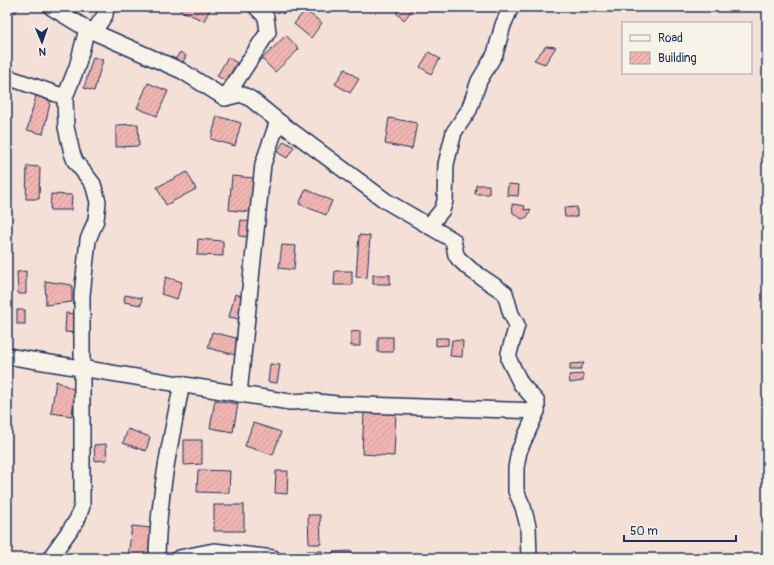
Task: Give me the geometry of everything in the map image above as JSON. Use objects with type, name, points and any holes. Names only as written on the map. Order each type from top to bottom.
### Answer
[{"type":"street","points":[[51,7],[90,30],[182,71],[225,98],[241,94],[247,96],[278,121],[386,201],[453,240],[456,255],[471,270],[505,292],[511,314],[516,325],[509,353],[509,360],[521,384],[537,402],[537,411],[519,451],[516,464],[516,491],[523,507],[528,526],[529,558]]},
{"type":"street","points":[[50,558],[77,520],[82,506],[82,295],[88,240],[96,220],[98,202],[93,184],[75,161],[72,153],[66,127],[64,97],[77,67],[90,30],[105,15],[106,7]]},
{"type":"street","points":[[225,98],[268,32],[266,17],[256,7]]},
{"type":"street","points":[[429,226],[442,210],[445,201],[446,164],[454,132],[469,110],[479,80],[495,54],[503,25],[511,7]]},
{"type":"street","points":[[7,77],[64,97]]},
{"type":"street","points":[[239,394],[263,164],[278,121]]},
{"type":"street","points":[[7,356],[290,402],[308,401],[337,404],[537,411]]},
{"type":"street","points":[[157,558],[164,471],[182,384]]},
{"type":"street","points":[[179,558],[214,550],[273,558]]},
{"type":"building","points":[[7,7],[19,7],[15,13]]},
{"type":"building","points":[[181,7],[211,7],[204,21],[180,10]]},
{"type":"building","points":[[273,7],[288,7],[283,14]]},
{"type":"building","points":[[401,7],[410,7],[413,9],[404,20],[396,13]]},
{"type":"building","points":[[305,10],[322,23],[311,38],[294,24]]},
{"type":"building","points":[[286,35],[299,49],[275,72],[262,59]]},
{"type":"building","points":[[546,46],[556,47],[545,64],[534,60]]},
{"type":"building","points":[[180,52],[186,56],[182,64],[175,60]]},
{"type":"building","points":[[429,52],[440,59],[431,74],[420,67]]},
{"type":"building","points":[[93,57],[103,60],[94,91],[84,88]]},
{"type":"building","points":[[228,57],[237,63],[226,81],[217,76]]},
{"type":"building","points":[[345,69],[359,79],[350,93],[335,84]]},
{"type":"building","points":[[148,83],[168,91],[157,116],[137,108]]},
{"type":"building","points":[[36,96],[51,99],[43,134],[27,130]]},
{"type":"building","points":[[217,116],[241,123],[235,146],[211,139]]},
{"type":"building","points":[[389,118],[417,123],[412,149],[385,144]]},
{"type":"building","points":[[138,124],[139,146],[116,147],[116,125]]},
{"type":"building","points":[[284,141],[294,147],[287,158],[277,152]]},
{"type":"building","points":[[7,164],[9,164],[8,182],[7,182]]},
{"type":"building","points":[[27,166],[40,167],[39,199],[26,199]]},
{"type":"building","points":[[187,172],[196,189],[166,205],[157,187]]},
{"type":"building","points":[[232,176],[254,178],[250,212],[229,210]]},
{"type":"building","points":[[508,184],[519,185],[518,196],[507,195]]},
{"type":"building","points":[[476,185],[489,185],[489,194],[475,194]]},
{"type":"building","points":[[306,189],[332,201],[326,215],[299,204]]},
{"type":"building","points":[[51,194],[72,195],[71,210],[50,210]]},
{"type":"building","points":[[512,204],[525,206],[524,210],[531,209],[527,217],[522,219],[513,213]]},
{"type":"building","points":[[577,207],[577,217],[565,217],[564,208]]},
{"type":"building","points":[[241,220],[250,222],[248,237],[239,236]]},
{"type":"building","points":[[359,235],[370,236],[367,278],[356,277]]},
{"type":"building","points":[[198,239],[223,241],[223,256],[197,255]]},
{"type":"building","points":[[282,245],[296,246],[294,270],[279,268]]},
{"type":"building","points":[[26,271],[26,294],[18,294],[17,272]]},
{"type":"building","points":[[335,271],[352,271],[352,285],[334,285]]},
{"type":"building","points":[[373,275],[390,275],[390,284],[373,284]]},
{"type":"building","points":[[166,277],[182,282],[177,299],[161,294]]},
{"type":"building","points":[[45,281],[72,285],[72,302],[46,305]]},
{"type":"building","points":[[235,294],[245,297],[239,319],[229,317]]},
{"type":"building","points":[[125,295],[142,298],[141,305],[124,302]]},
{"type":"building","points":[[17,310],[25,310],[25,324],[17,324]]},
{"type":"building","points":[[66,313],[78,314],[77,333],[65,332]]},
{"type":"building","points":[[360,331],[360,346],[351,346],[351,332]]},
{"type":"building","points":[[212,332],[240,339],[236,355],[208,348]]},
{"type":"building","points":[[378,337],[393,337],[393,352],[378,352]]},
{"type":"building","points":[[436,338],[448,338],[448,345],[436,346]]},
{"type":"building","points":[[452,340],[463,341],[462,357],[450,356]]},
{"type":"building","points":[[584,363],[580,370],[570,370],[570,364]]},
{"type":"building","points":[[270,364],[280,365],[277,383],[268,382]]},
{"type":"building","points":[[583,374],[583,381],[570,383],[569,375]]},
{"type":"building","points":[[56,381],[75,390],[72,416],[51,413]]},
{"type":"building","points":[[215,400],[238,404],[233,432],[210,428]]},
{"type":"building","points":[[364,412],[396,413],[394,456],[362,454]]},
{"type":"building","points":[[253,423],[281,432],[273,455],[245,446]]},
{"type":"building","points":[[128,429],[150,437],[146,451],[123,443]]},
{"type":"building","points":[[184,440],[202,440],[202,464],[184,465]]},
{"type":"building","points":[[106,444],[107,460],[95,461],[94,445]]},
{"type":"building","points":[[198,470],[230,471],[229,493],[197,492]]},
{"type":"building","points":[[276,471],[288,471],[287,494],[275,493]]},
{"type":"building","points":[[214,505],[244,505],[244,531],[214,531]]},
{"type":"building","points":[[308,515],[320,515],[321,544],[309,544]]},
{"type":"building","points":[[132,526],[151,528],[148,558],[128,557]]},
{"type":"building","points":[[307,551],[322,551],[322,558],[307,558]]},
{"type":"building","points":[[352,551],[352,558],[333,558],[333,552]]}]
